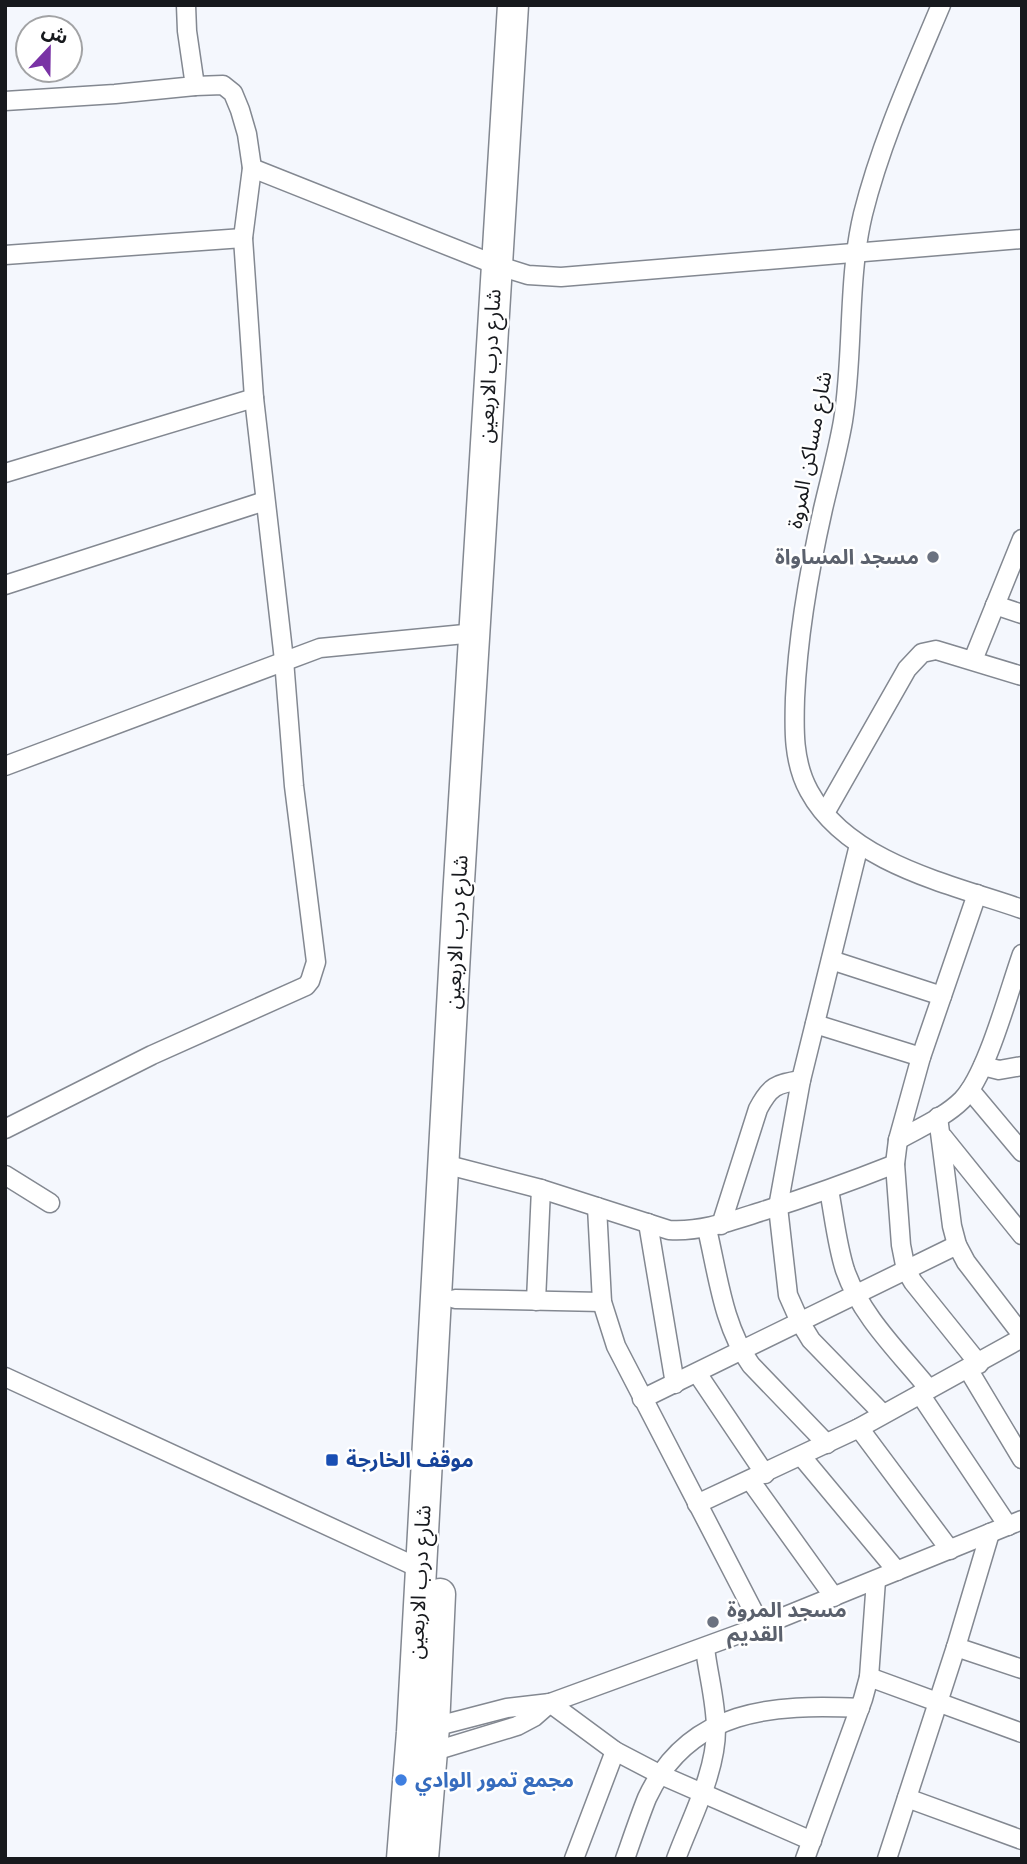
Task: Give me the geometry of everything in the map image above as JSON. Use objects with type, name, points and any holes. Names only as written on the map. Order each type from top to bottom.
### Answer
[{"type":"highway","name":"شارع درب الاربعين","points":[[423,1859],[421,1569],[454,1166],[467,899],[506,268],[513,5]]},
{"type":"highway","name":"شارع درب الاربعين","points":[[467,899],[475,633],[506,268],[533,5]]},
{"type":"highway","name":"شارع درب الاربعين","points":[[402,1859],[422,1742],[455,1299],[454,1166]]},
{"type":"street","points":[[186,5],[195,86]]},
{"type":"street","name":"شارع مساكن المروة","points":[[941,5],[888,132],[863,218],[857,253],[849,378],[843,421],[808,580],[797,666],[794,732],[797,762],[808,791],[825,813],[859,845],[887,861],[1022,909]]},
{"type":"street","points":[[5,101],[223,85],[233,93],[247,134],[252,168],[243,238],[254,398],[284,660],[294,786],[316,962],[306,986],[152,1055],[5,1129]]},
{"type":"street","points":[[252,168],[528,275],[561,277],[1022,239]]},
{"type":"street","points":[[5,255],[243,238]]},
{"type":"street","points":[[5,473],[254,398]]},
{"type":"street","points":[[5,585],[265,501]]},
{"type":"street","points":[[973,660],[995,605],[1017,562],[1022,539]]},
{"type":"street","points":[[995,605],[1022,614]]},
{"type":"street","points":[[5,766],[320,648],[475,633]]},
{"type":"street","points":[[825,813],[907,669],[916,658],[928,650],[936,650],[1022,676]]},
{"type":"street","points":[[859,845],[802,1080],[778,1207],[788,1295],[800,1322],[811,1340],[883,1414]]},
{"type":"street","points":[[977,894],[921,1057],[898,1140],[895,1164],[901,1245],[906,1270],[973,1366],[1022,1459]]},
{"type":"street","points":[[898,1140],[938,1117],[961,1101],[971,1090],[983,1066],[1022,954]]},
{"type":"street","points":[[831,960],[942,996]]},
{"type":"street","points":[[815,1024],[921,1057]]},
{"type":"street","points":[[983,1066],[999,1070],[1022,1066]]},
{"type":"street","points":[[802,1080],[781,1083],[765,1094],[714,1227],[729,1321],[741,1351],[827,1444]]},
{"type":"street","points":[[971,1090],[1022,1152]]},
{"type":"street","points":[[697,1504],[859,1428],[1022,1336],[966,1262],[957,1245],[952,1226],[938,1117]]},
{"type":"street","points":[[941,1136],[1022,1236]]},
{"type":"street","points":[[454,1166],[541,1189],[668,1230],[688,1231],[714,1227],[778,1207],[895,1164]]},
{"type":"street","points":[[5,1175],[50,1202]]},
{"type":"street","points":[[536,1301],[541,1189]]},
{"type":"street","points":[[422,1742],[507,1708],[550,1703],[705,1648],[1015,1523],[856,1294],[844,1267],[829,1190]]},
{"type":"street","points":[[597,1207],[603,1302],[616,1346],[761,1626]]},
{"type":"street","points":[[648,1223],[674,1384]]},
{"type":"street","points":[[642,1399],[957,1245]]},
{"type":"street","points":[[455,1299],[603,1302]]},
{"type":"street","points":[[696,1373],[834,1597]]},
{"type":"street","points":[[5,1377],[421,1569]]},
{"type":"street","points":[[859,1428],[950,1550]]},
{"type":"street","points":[[802,1457],[897,1571]]},
{"type":"street","points":[[887,1859],[990,1533]]},
{"type":"street","points":[[805,1859],[869,1677],[876,1580]]},
{"type":"street","points":[[956,1647],[1022,1669]]},
{"type":"street","points":[[683,1856],[711,1762],[716,1726],[705,1648]]},
{"type":"street","points":[[869,1677],[1022,1733]]},
{"type":"street","points":[[422,1742],[517,1726],[534,1717],[550,1703]]},
{"type":"street","points":[[550,1703],[615,1751],[661,1775],[811,1841]]},
{"type":"street","points":[[625,1859],[648,1798],[661,1775],[682,1751],[716,1726],[743,1714],[785,1707],[860,1708]]},
{"type":"street","points":[[574,1859],[615,1751]]},
{"type":"street","points":[[907,1798],[1022,1840]]},
{"type":"place","name":"مسجد المساواة","points":[[933,557]]},
{"type":"place","name":"موقف الخارجة","points":[[332,1460]]},
{"type":"place","name":"مسجد المروة القديم","points":[[713,1622]]},
{"type":"place","name":"مجمع تمور الوادي","points":[[401,1780]]}]
